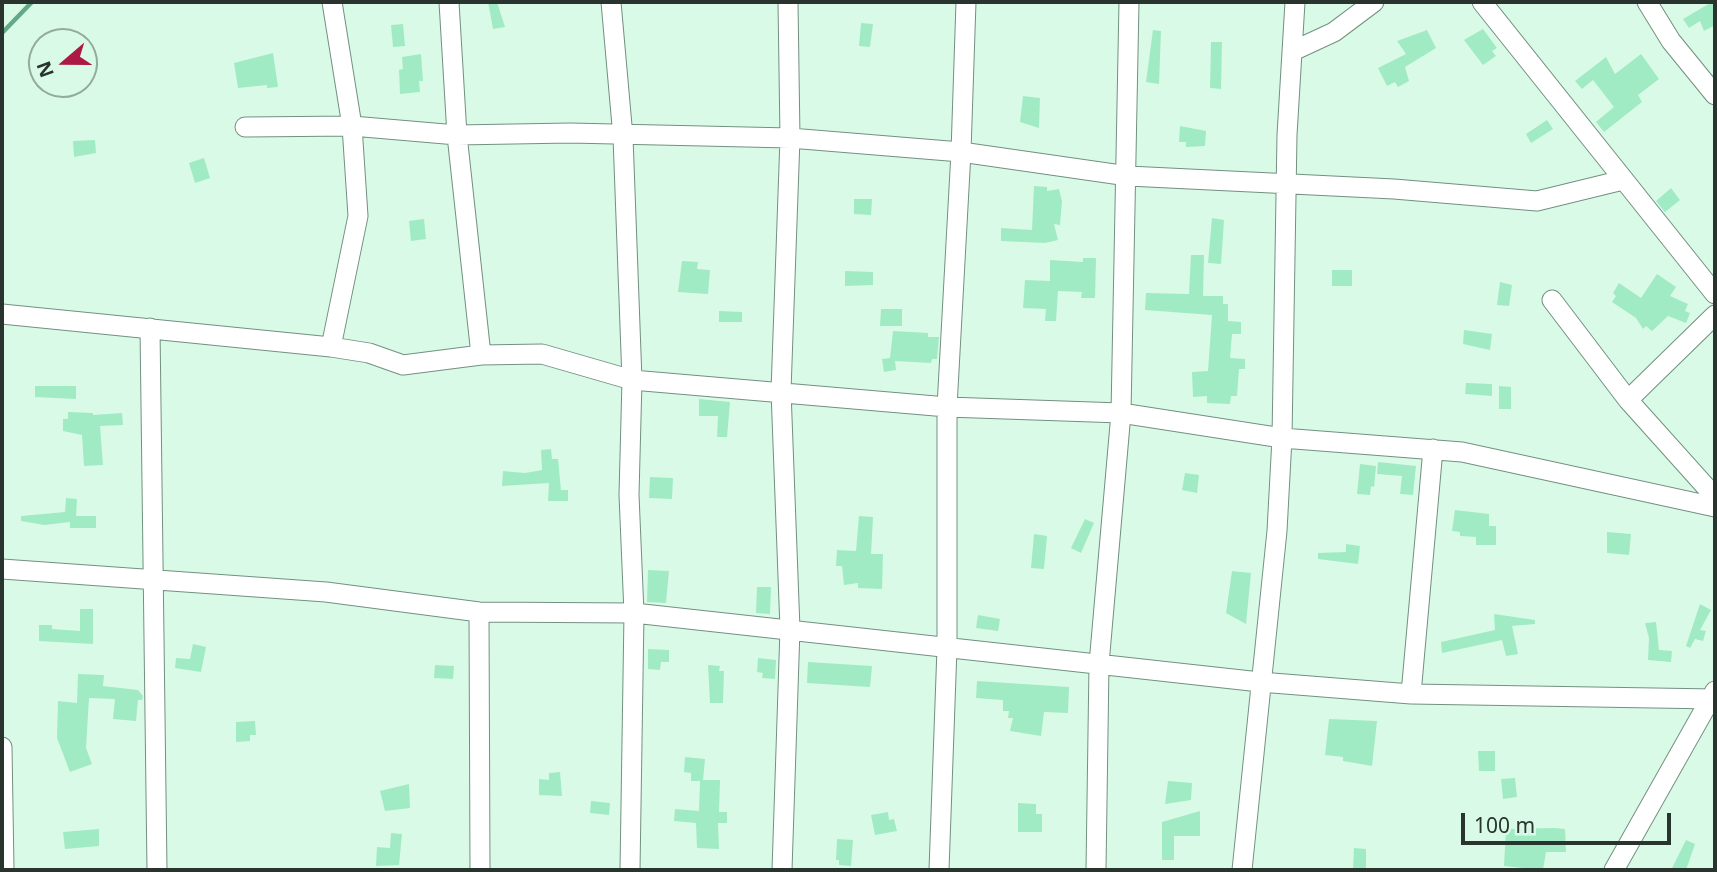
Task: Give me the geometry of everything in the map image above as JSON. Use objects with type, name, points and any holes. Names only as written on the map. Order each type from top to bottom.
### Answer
[{"type":"street","points":[[331,347],[358,216],[352,126],[332,2]]},
{"type":"street","points":[[449,2],[457,135],[481,355]]},
{"type":"street","points":[[611,2],[623,136],[632,380],[629,495],[634,612],[630,870]]},
{"type":"street","points":[[782,870],[790,629],[781,391],[790,138],[789,2]]},
{"type":"street","points":[[939,870],[947,648],[947,407],[961,152],[965,2]]},
{"type":"street","points":[[1096,870],[1099,664],[1121,413],[1128,176],[1129,2]]},
{"type":"street","points":[[1242,870],[1277,531],[1282,438],[1285,184],[1295,2]]},
{"type":"street","points":[[1293,51],[1334,32],[1374,2]]},
{"type":"street","points":[[1482,2],[1715,295]]},
{"type":"street","points":[[1647,2],[1671,41],[1715,95]]},
{"type":"street","points":[[245,127],[352,126],[457,135],[570,133],[790,138],[961,152],[1128,176],[1394,189],[1537,201],[1623,180]]},
{"type":"street","points":[[1552,300],[1628,401],[1715,498]]},
{"type":"street","points":[[2,314],[331,347],[369,352],[403,365],[481,355],[542,354],[632,380],[947,407],[1121,413],[1282,438],[1462,452],[1715,507]]},
{"type":"street","points":[[1628,401],[1715,315]]},
{"type":"street","points":[[150,328],[157,870]]},
{"type":"street","points":[[1411,694],[1433,449]]},
{"type":"street","points":[[2,569],[326,592],[479,612],[634,612],[1261,682],[1411,694],[1714,696],[1614,870]]},
{"type":"street","points":[[479,612],[480,870]]},
{"type":"street","points":[[2,747],[4,870]]},
{"type":"building","points":[[488,2],[497,2],[505,27],[493,29]]},
{"type":"building","points":[[1715,2],[1715,25],[1704,31],[1700,21],[1689,28],[1683,19]]},
{"type":"building","points":[[861,23],[873,24],[870,47],[859,46]]},
{"type":"building","points":[[403,24],[405,46],[393,47],[391,25]]},
{"type":"building","points":[[1483,29],[1497,48],[1492,51],[1496,56],[1483,65],[1464,40]]},
{"type":"building","points":[[1153,30],[1161,31],[1159,84],[1146,82]]},
{"type":"building","points":[[1427,30],[1436,48],[1405,67],[1409,81],[1398,87],[1395,82],[1387,86],[1378,68],[1406,54],[1397,41]]},
{"type":"building","points":[[1211,42],[1222,42],[1221,89],[1210,88]]},
{"type":"building","points":[[273,53],[278,87],[267,88],[267,85],[238,88],[234,63]]},
{"type":"building","points":[[421,54],[423,81],[419,81],[420,92],[400,94],[399,70],[403,69],[402,57]]},
{"type":"building","points":[[1641,54],[1659,79],[1638,95],[1642,102],[1604,132],[1596,122],[1614,107],[1593,80],[1582,89],[1575,81],[1606,57],[1615,74]]},
{"type":"building","points":[[1023,96],[1040,98],[1039,128],[1020,122]]},
{"type":"building","points":[[1547,120],[1553,129],[1531,143],[1526,134]]},
{"type":"building","points":[[1180,126],[1206,131],[1205,146],[1186,147],[1186,142],[1179,142]]},
{"type":"building","points":[[95,140],[96,153],[74,157],[73,141]]},
{"type":"building","points":[[204,158],[210,178],[195,183],[189,163]]},
{"type":"building","points":[[1034,186],[1047,187],[1047,191],[1059,189],[1062,201],[1060,225],[1054,224],[1058,240],[1045,243],[1001,241],[1001,228],[1032,230]]},
{"type":"building","points":[[1671,188],[1680,200],[1665,212],[1656,201]]},
{"type":"building","points":[[854,199],[872,199],[871,215],[854,214]]},
{"type":"building","points":[[1212,218],[1224,220],[1221,264],[1208,263]]},
{"type":"building","points":[[424,219],[426,239],[411,241],[409,221]]},
{"type":"building","points":[[1191,255],[1204,255],[1203,296],[1223,296],[1223,304],[1228,304],[1228,321],[1241,322],[1241,334],[1232,334],[1230,358],[1245,359],[1245,369],[1239,369],[1237,396],[1231,396],[1230,404],[1207,403],[1207,396],[1193,397],[1192,372],[1208,371],[1212,315],[1145,310],[1146,293],[1189,294]]},
{"type":"building","points":[[1083,258],[1096,258],[1095,298],[1081,298],[1082,292],[1058,291],[1056,321],[1045,321],[1046,309],[1023,308],[1025,280],[1050,281],[1050,260],[1083,262]]},
{"type":"building","points":[[682,261],[698,262],[697,269],[710,270],[708,294],[678,292]]},
{"type":"building","points":[[1332,270],[1352,270],[1352,286],[1332,286]]},
{"type":"building","points":[[845,271],[873,272],[873,285],[845,286]]},
{"type":"building","points":[[1657,274],[1676,287],[1670,296],[1688,304],[1685,311],[1690,313],[1686,323],[1668,316],[1652,331],[1646,326],[1643,329],[1636,318],[1612,302],[1616,296],[1613,293],[1619,283],[1641,298]]},
{"type":"building","points":[[1500,282],[1512,285],[1509,306],[1497,305]]},
{"type":"building","points":[[881,309],[902,309],[902,326],[880,326]]},
{"type":"building","points":[[719,311],[742,312],[742,322],[719,322]]},
{"type":"building","points":[[1464,330],[1492,334],[1490,350],[1463,344]]},
{"type":"building","points":[[893,331],[928,333],[928,337],[939,337],[937,359],[932,359],[931,363],[895,361],[896,370],[884,372],[882,359],[890,358]]},
{"type":"building","points":[[1466,383],[1492,384],[1492,396],[1465,394]]},
{"type":"building","points":[[35,386],[76,386],[76,399],[35,397]]},
{"type":"building","points":[[1499,386],[1511,387],[1511,409],[1499,409]]},
{"type":"building","points":[[699,399],[730,402],[727,437],[717,437],[718,416],[699,416]]},
{"type":"building","points":[[68,412],[93,415],[122,413],[123,425],[100,426],[103,465],[84,466],[82,435],[63,431],[63,419],[68,419]]},
{"type":"building","points":[[551,449],[552,459],[558,459],[561,490],[568,490],[568,501],[548,501],[549,483],[502,486],[503,471],[525,473],[542,470],[541,450]]},
{"type":"building","points":[[1378,462],[1416,466],[1413,495],[1400,494],[1402,476],[1377,474]]},
{"type":"building","points":[[1360,464],[1376,466],[1374,487],[1371,486],[1370,495],[1357,494]]},
{"type":"building","points":[[1185,473],[1199,475],[1197,493],[1182,490]]},
{"type":"building","points":[[650,477],[673,478],[672,499],[649,498]]},
{"type":"building","points":[[66,498],[77,499],[76,516],[96,516],[96,528],[70,528],[70,522],[44,525],[21,521],[21,516],[65,512]]},
{"type":"building","points":[[1455,510],[1489,514],[1489,526],[1496,526],[1496,545],[1476,545],[1476,537],[1460,536],[1460,532],[1452,531]]},
{"type":"building","points":[[859,516],[873,517],[871,554],[883,554],[882,589],[858,588],[858,583],[844,585],[842,566],[836,566],[837,550],[856,551]]},
{"type":"building","points":[[1085,519],[1094,523],[1081,553],[1071,548]]},
{"type":"building","points":[[1607,532],[1631,534],[1629,555],[1607,553]]},
{"type":"building","points":[[1034,534],[1047,536],[1044,569],[1031,568]]},
{"type":"building","points":[[1346,544],[1360,546],[1358,564],[1318,559],[1318,553],[1346,552]]},
{"type":"building","points":[[648,570],[669,571],[666,603],[647,602]]},
{"type":"building","points":[[1232,571],[1251,573],[1246,624],[1226,613]]},
{"type":"building","points":[[757,587],[771,587],[770,614],[756,613]]},
{"type":"building","points":[[1700,604],[1711,610],[1700,630],[1706,631],[1703,641],[1695,639],[1690,648],[1686,646]]},
{"type":"building","points":[[80,609],[93,609],[93,644],[39,641],[39,625],[80,631]]},
{"type":"building","points":[[1494,614],[1535,620],[1535,624],[1512,626],[1518,654],[1506,656],[1502,640],[1442,653],[1441,642],[1495,630]]},
{"type":"building","points":[[978,615],[1000,619],[998,631],[976,628]]},
{"type":"building","points":[[1656,622],[1659,650],[1672,651],[1671,662],[1648,660],[1649,638],[1645,623]]},
{"type":"building","points":[[193,644],[206,647],[201,672],[175,668],[176,658],[190,659]]},
{"type":"building","points":[[648,649],[669,650],[669,662],[661,662],[660,670],[648,669]]},
{"type":"building","points":[[758,658],[776,660],[775,679],[762,678],[763,673],[757,672]]},
{"type":"building","points":[[808,662],[872,666],[870,687],[807,683]]},
{"type":"building","points":[[435,665],[454,666],[453,679],[434,678]]},
{"type":"building","points":[[708,665],[720,666],[719,671],[724,671],[723,703],[710,703]]},
{"type":"building","points":[[78,674],[104,675],[103,686],[138,690],[143,696],[142,700],[138,700],[136,721],[113,719],[115,699],[89,698],[86,748],[92,764],[70,772],[57,738],[58,701],[77,703]]},
{"type":"building","points":[[977,681],[1069,687],[1068,713],[1044,712],[1041,736],[1010,731],[1013,718],[1008,718],[1009,711],[1003,711],[1003,700],[976,698]]},
{"type":"building","points":[[1329,719],[1377,721],[1372,766],[1343,761],[1343,757],[1325,755]]},
{"type":"building","points":[[255,721],[256,735],[250,735],[250,741],[236,742],[236,722]]},
{"type":"building","points":[[1478,751],[1495,751],[1495,771],[1479,771]]},
{"type":"building","points":[[685,757],[705,759],[703,780],[720,780],[719,812],[727,812],[727,823],[718,823],[719,849],[697,848],[696,823],[674,821],[675,809],[699,811],[700,781],[691,781],[691,773],[684,772]]},
{"type":"building","points":[[560,772],[562,796],[539,795],[539,779],[549,780],[549,773]]},
{"type":"building","points":[[1515,778],[1517,797],[1503,799],[1501,779]]},
{"type":"building","points":[[1168,781],[1192,783],[1191,800],[1165,804]]},
{"type":"building","points":[[409,784],[410,808],[385,811],[380,791]]},
{"type":"building","points":[[591,801],[610,803],[609,815],[590,813]]},
{"type":"building","points":[[1018,803],[1036,804],[1036,814],[1042,814],[1042,832],[1018,832]]},
{"type":"building","points":[[1200,811],[1200,836],[1174,836],[1174,860],[1162,860],[1162,822]]},
{"type":"building","points":[[888,812],[889,820],[894,819],[897,831],[875,835],[871,815]]},
{"type":"building","points":[[99,829],[99,846],[65,849],[63,832]]},
{"type":"building","points":[[1506,829],[1565,829],[1566,852],[1546,852],[1543,870],[1504,866]]},
{"type":"building","points":[[391,833],[402,834],[399,865],[376,866],[377,847],[390,848]]},
{"type":"building","points":[[837,839],[853,840],[851,866],[839,865],[839,860],[836,860]]},
{"type":"building","points":[[1686,840],[1695,844],[1686,870],[1671,870]]},
{"type":"building","points":[[1354,848],[1366,849],[1366,870],[1353,870]]},
{"type":"waterway","points":[[2,33],[32,2]]}]
